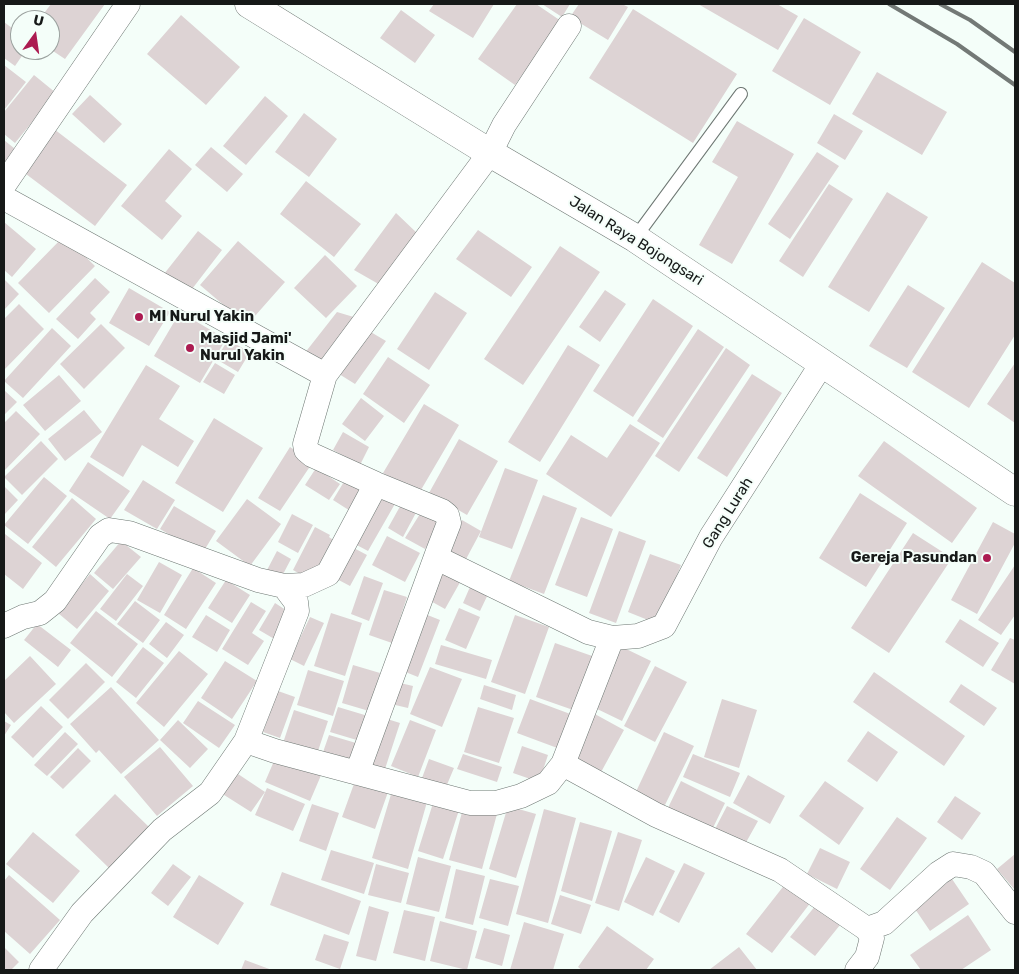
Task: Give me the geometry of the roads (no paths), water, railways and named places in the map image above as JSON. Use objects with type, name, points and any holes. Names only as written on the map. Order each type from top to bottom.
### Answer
[{"type":"street","points":[[4,185],[128,4]]},
{"type":"street","name":"Jalan Raya Bojongsari","points":[[249,4],[490,152],[635,238],[1015,492]]},
{"type":"street","points":[[356,774],[449,523],[447,516],[442,511],[312,455],[306,450],[306,438],[325,375],[490,152],[504,125],[569,26]]},
{"type":"street","points":[[4,198],[325,375]]},
{"type":"street","name":"Gang Lurah","points":[[615,638],[638,636],[664,626],[711,537],[822,362]]},
{"type":"street","points":[[4,626],[23,616],[40,613],[55,601],[100,536],[109,530],[129,533],[258,580],[284,586],[304,585],[328,574],[376,484]]},
{"type":"street","points":[[246,741],[356,774],[470,803],[496,803],[533,792],[548,783],[563,764],[615,638],[578,627],[441,560],[437,554]]},
{"type":"street","points":[[41,970],[82,913],[162,830],[210,793],[246,741],[297,611],[296,602],[284,586]]},
{"type":"street","points":[[563,764],[656,815],[780,870],[867,928],[872,938],[867,957],[857,970]]},
{"type":"street","points":[[867,928],[884,923],[939,873],[953,864],[972,867],[984,873],[1015,912]]},
{"type":"lane","points":[[635,238],[741,94]]},
{"type":"railway","points":[[889,4],[957,44],[1015,85]]},
{"type":"railway","points":[[940,4],[970,20],[1015,52]]},
{"type":"place","name":"MI Nurul Yakin","points":[[139,317]]},
{"type":"place","name":"Masjid Jami' Nurul Yakin","points":[[190,348]]},
{"type":"place","name":"Gereja Pasundan","points":[[987,558]]}]
